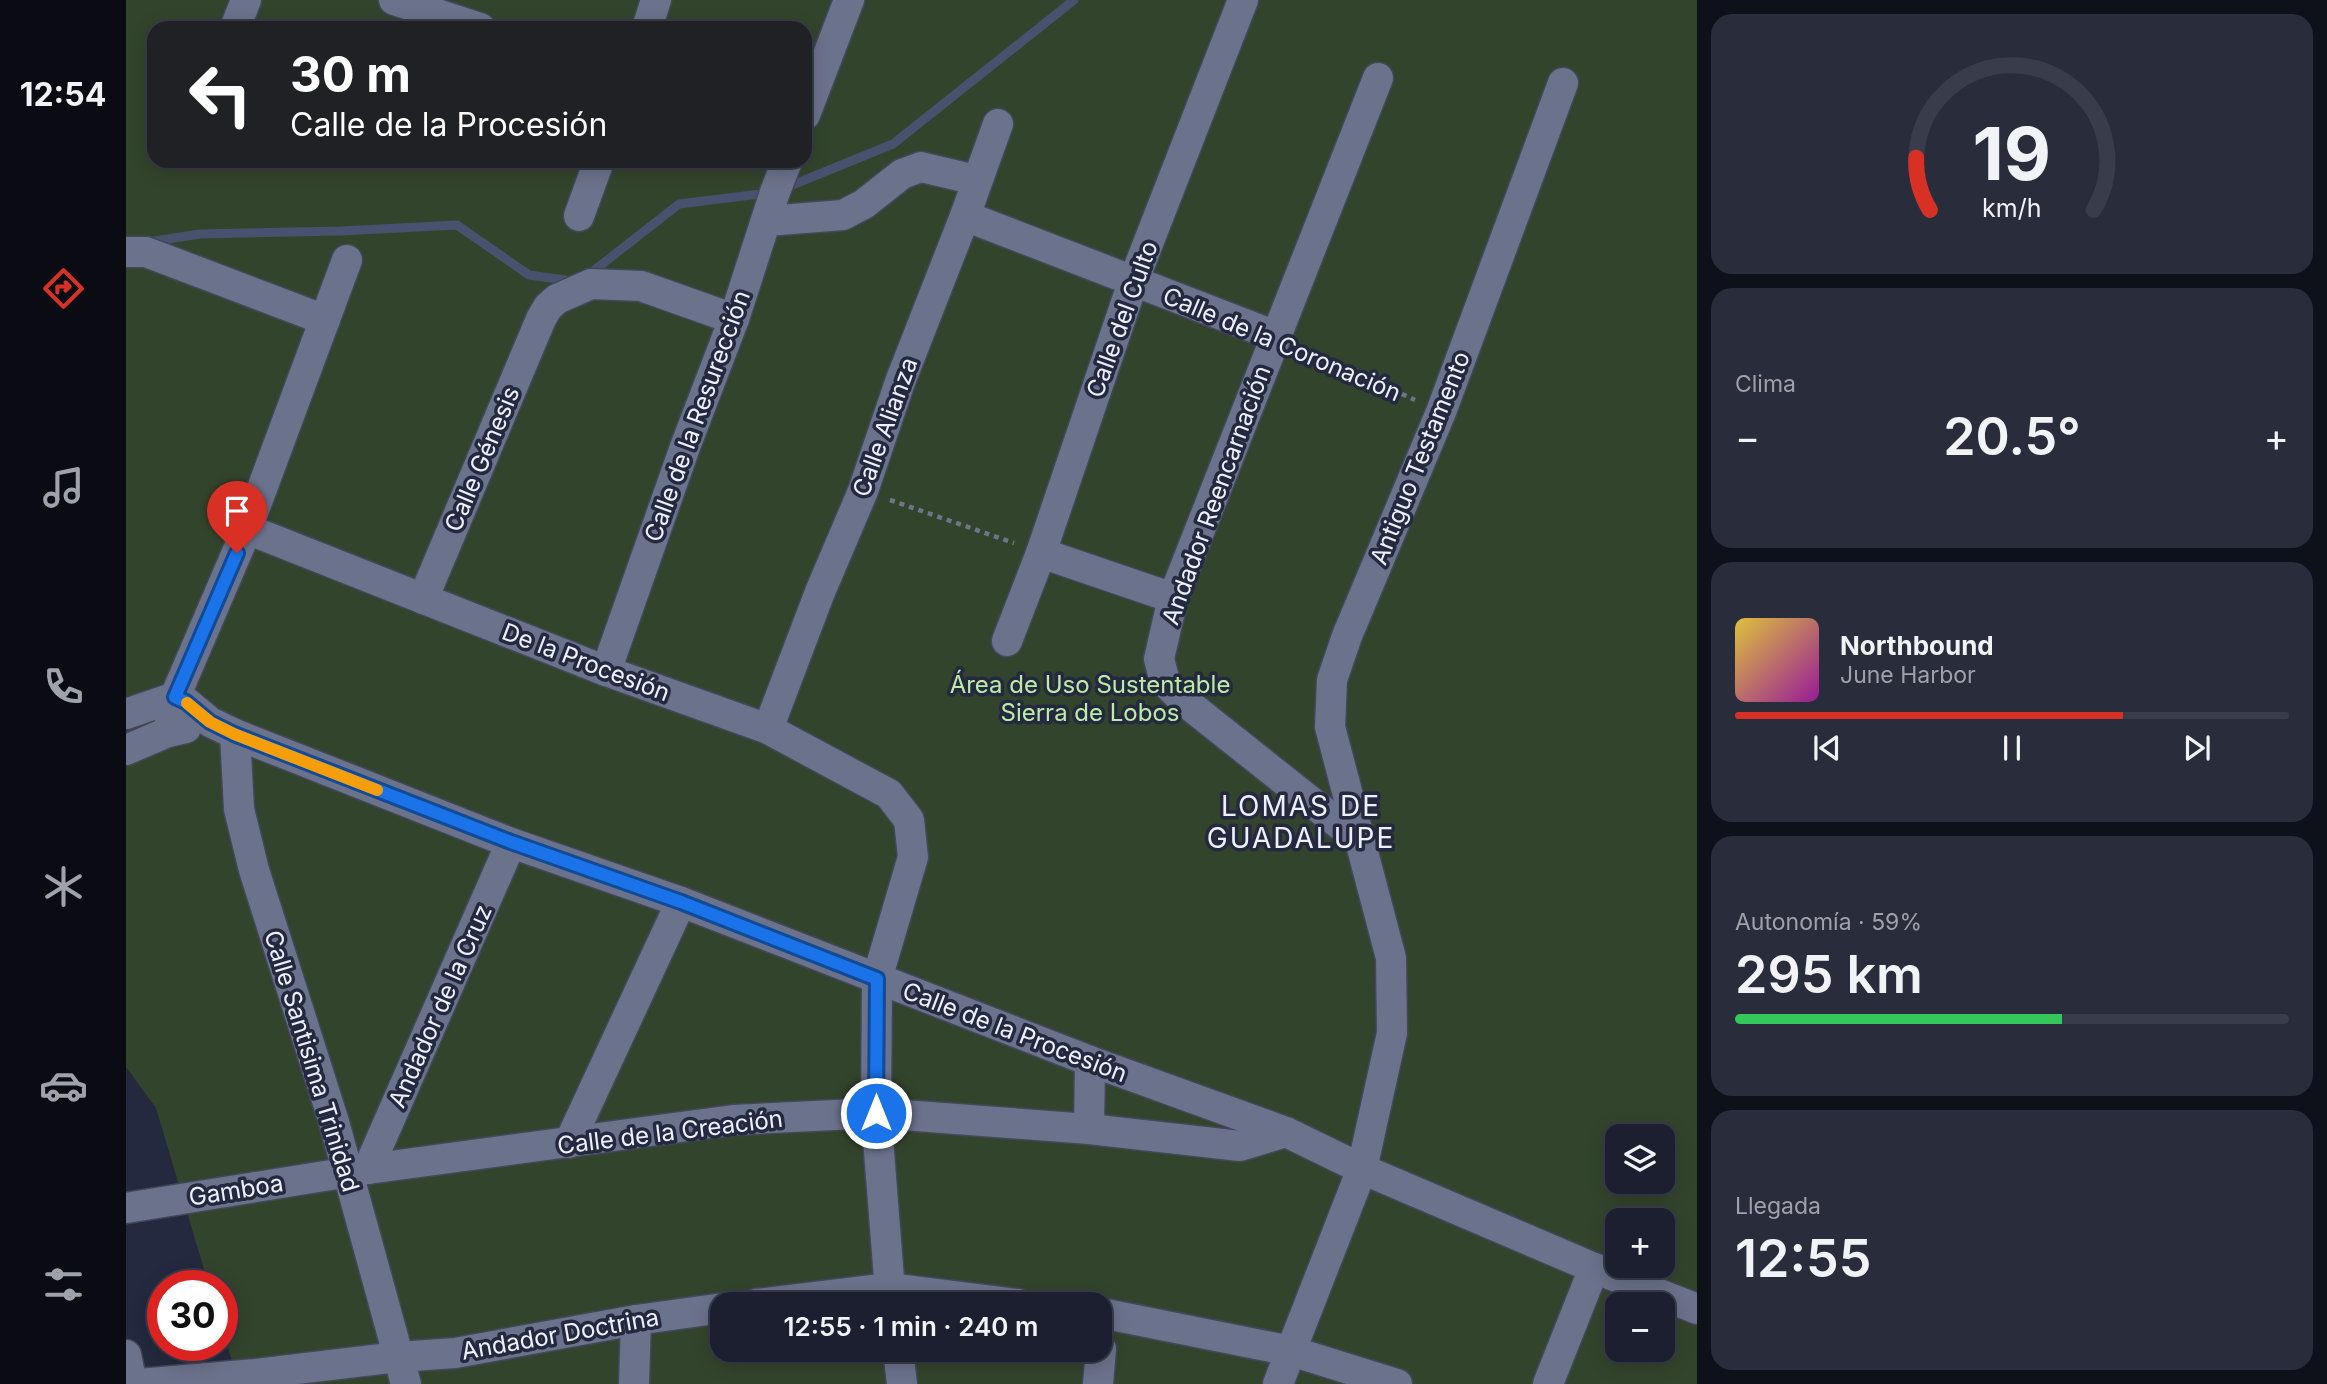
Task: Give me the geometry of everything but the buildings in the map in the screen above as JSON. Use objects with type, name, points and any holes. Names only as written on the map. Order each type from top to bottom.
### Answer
[{"type":"street","points":[[238,21],[246,0]]},
{"type":"street","points":[[394,0],[467,19]]},
{"type":"street","points":[[649,21],[656,0]]},
{"type":"street","points":[[812,97],[849,0]]},
{"type":"street","name":"Calle del Culto","points":[[1006,641],[1041,552],[1133,282],[1243,0]]},
{"type":"street","name":"Andador Reencarnación","points":[[1358,839],[1183,700],[1165,682],[1159,659],[1173,598],[1378,78]]},
{"type":"street","name":"Antiguo Testamento","points":[[1278,1384],[1362,1169],[1392,1033],[1391,958],[1330,727],[1332,680],[1347,636],[1441,412],[1563,83]]},
{"type":"street","name":"Calle Alianza","points":[[768,729],[820,592],[863,491],[900,382],[998,124]]},
{"type":"street","points":[[767,221],[843,215],[864,204],[902,174],[921,167],[976,180]]},
{"type":"street","points":[[579,216],[596,168]]},
{"type":"street","name":"Calle de la Resurección","points":[[606,671],[685,447],[734,319],[784,168]]},
{"type":"street","name":"Calle de la Coronación","points":[[965,216],[1276,336]]},
{"type":"street","points":[[126,251],[146,252],[325,320]]},
{"type":"street","points":[[168,732],[175,697],[247,529],[347,260]]},
{"type":"street","name":"Calle Génesis","points":[[423,599],[548,307],[557,299],[591,284],[642,286],[734,319]]},
{"type":"street","name":"De la Procesión","points":[[247,529],[606,671],[768,729],[889,794],[909,820],[913,857],[877,979]]},
{"type":"street","points":[[1041,552],[1173,598]]},
{"type":"street","points":[[126,714],[175,697]]},
{"type":"street","name":"Calle de la Procesión","points":[[175,697],[222,728],[511,842],[681,902],[1090,1061],[1286,1132],[1362,1169],[1697,1309]]},
{"type":"street","points":[[126,750],[168,732],[222,728]]},
{"type":"street","name":"Calle Santisima Trinidad","points":[[222,728],[254,870],[334,1122],[357,1170],[402,1371]]},
{"type":"street","name":"Andador de la Cruz","points":[[357,1170],[511,842]]},
{"type":"street","points":[[569,1143],[681,902]]},
{"type":"street","points":[[877,979],[876,1113],[890,1292]]},
{"type":"street","points":[[1089,1129],[1090,1061]]},
{"type":"street","name":"Calle de la Creación","points":[[357,1170],[733,1120],[876,1113],[1089,1129],[1240,1146],[1286,1132]]},
{"type":"street","name":"Gamboa","points":[[126,1209],[357,1170]]},
{"type":"street","points":[[1548,1384],[1594,1268]]},
{"type":"street","name":"Andador Doctrina","points":[[139,1384],[255,1374],[402,1371],[455,1353],[636,1320],[710,1310]]},
{"type":"street","points":[[1112,1316],[1291,1351],[1397,1384]]},
{"type":"street","points":[[634,1384],[636,1320]]},
{"type":"street","points":[[126,1355],[132,1384]]},
{"type":"street","points":[[899,1362],[902,1384]]},
{"type":"street","points":[[1098,1384],[1100,1362]]},
{"type":"path","name":"Calle de la Coronación","points":[[1276,336],[1441,412]]},
{"type":"path","points":[[863,491],[1041,552]]},
{"type":"green space","name":"Área de Uso Sustentable Sierra de Lobos","points":[[126,0],[1697,0],[1697,1384],[239,1384],[232,1361],[238,1361],[238,1270],[204,1270],[156,1108],[126,1067]]},
{"type":"waterway","points":[[785,188],[893,144],[1074,0]]},
{"type":"waterway","points":[[587,276],[679,204],[768,193]]},
{"type":"waterway","points":[[148,242],[200,234],[457,225],[529,275],[572,281]]},
{"type":"slow traffic","points":[[187,703],[210,722],[234,734],[377,790]]},
{"type":"district","name":"LOMAS DE GUADALUPE","points":[[1301,822]]},
{"type":"route","points":[[237,553],[175,697],[186,702],[210,722],[234,734],[511,842],[681,902],[877,979],[876,1113]]}]
